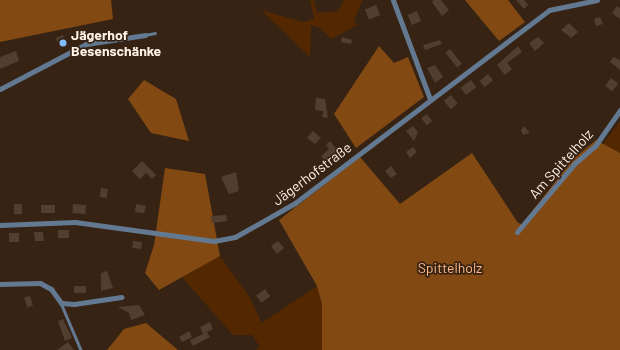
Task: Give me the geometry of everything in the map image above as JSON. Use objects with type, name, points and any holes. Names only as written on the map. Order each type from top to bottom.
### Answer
[{"type":"street","points":[[393,0],[430,100]]},
{"type":"street","name":"Jägerhofstraße","points":[[0,225],[75,222],[225,240],[295,204],[548,10],[597,0]]},
{"type":"street","points":[[0,90],[86,44],[145,35]]},
{"type":"street","name":"Am Spittelholz","points":[[517,232],[574,164],[595,146],[620,110]]},
{"type":"street","points":[[0,284],[40,284],[51,289],[61,303],[121,297]]},
{"type":"lane","points":[[145,35],[155,33]]},
{"type":"lane","points":[[61,303],[80,350]]},
{"type":"shaded area","points":[[310,0],[314,0],[317,13],[338,11],[344,0],[362,0],[354,21],[357,25],[332,39],[320,28],[311,25],[310,57],[261,10],[303,22],[314,19]]},
{"type":"shaded area","points":[[620,121],[620,153],[603,144]]},
{"type":"shaded area","points":[[220,256],[250,298],[262,323],[317,286],[322,304],[322,350],[256,350],[260,347],[252,335],[233,335],[182,277]]},
{"type":"green space","points":[[0,0],[111,0],[113,19],[0,42]]},
{"type":"green space","points":[[465,0],[508,0],[525,22],[499,41]]},
{"type":"green space","points":[[379,46],[394,63],[408,57],[424,97],[356,148],[334,114]]},
{"type":"green space","points":[[144,80],[176,99],[189,141],[151,133],[128,99]]},
{"type":"green space","name":"Spittelholz","points":[[596,140],[620,153],[620,350],[322,350],[322,304],[317,286],[279,220],[360,157],[400,204],[472,153],[518,223],[522,224],[574,158]]},
{"type":"green space","points":[[165,168],[205,174],[220,256],[159,290],[145,273],[154,245]]},
{"type":"green space","points":[[146,323],[178,350],[107,350],[124,329]]},
{"type":"building","points":[[434,0],[441,0],[449,10],[442,16],[432,2]]},
{"type":"building","points":[[516,0],[524,0],[528,5],[524,9]]},
{"type":"building","points":[[376,5],[380,15],[369,20],[365,9]]},
{"type":"building","points":[[617,6],[620,8],[620,19],[612,13]]},
{"type":"building","points":[[417,11],[421,21],[412,25],[408,15]]},
{"type":"building","points":[[600,17],[603,24],[596,26],[594,19]]},
{"type":"building","points":[[569,23],[578,32],[571,38],[561,30]]},
{"type":"building","points":[[63,35],[67,45],[60,48],[56,38]]},
{"type":"building","points":[[342,37],[352,40],[351,44],[341,42]]},
{"type":"building","points":[[538,37],[544,43],[535,51],[529,43]]},
{"type":"building","points":[[440,40],[442,44],[425,50],[423,45]]},
{"type":"building","points":[[518,46],[522,52],[507,63],[512,69],[505,75],[497,65]]},
{"type":"building","points":[[450,49],[462,64],[457,68],[445,53]]},
{"type":"building","points":[[16,51],[19,61],[0,69],[0,57]]},
{"type":"building","points":[[613,57],[620,60],[620,70],[610,62]]},
{"type":"building","points":[[435,65],[443,77],[435,83],[427,68]]},
{"type":"building","points":[[488,74],[493,80],[485,87],[480,81]]},
{"type":"building","points":[[611,78],[618,83],[612,91],[605,86]]},
{"type":"building","points":[[471,80],[476,87],[466,95],[460,88]]},
{"type":"building","points":[[451,95],[458,104],[451,109],[444,101]]},
{"type":"building","points":[[316,98],[325,99],[328,118],[322,117],[323,111],[315,110]]},
{"type":"building","points":[[427,114],[432,121],[427,125],[421,118]]},
{"type":"building","points":[[413,126],[418,132],[414,141],[406,131]]},
{"type":"building","points":[[524,126],[530,133],[523,135],[521,130]]},
{"type":"building","points":[[313,131],[321,138],[315,144],[307,138]]},
{"type":"building","points":[[330,141],[337,150],[327,163],[321,156],[329,149],[326,145]]},
{"type":"building","points":[[413,147],[417,152],[410,158],[406,152]]},
{"type":"building","points":[[142,161],[156,175],[152,179],[146,173],[140,179],[132,171]]},
{"type":"building","points":[[391,166],[397,174],[391,178],[385,171]]},
{"type":"building","points":[[236,172],[239,191],[229,194],[221,177]]},
{"type":"building","points":[[101,188],[108,189],[107,198],[100,197]]},
{"type":"building","points":[[14,204],[22,204],[22,214],[14,214]]},
{"type":"building","points":[[73,204],[86,205],[85,214],[72,213]]},
{"type":"building","points":[[136,204],[146,206],[144,213],[135,212]]},
{"type":"building","points":[[41,205],[55,205],[55,213],[41,213]]},
{"type":"building","points":[[226,215],[227,221],[212,223],[211,216]]},
{"type":"building","points":[[58,230],[69,230],[69,238],[58,238]]},
{"type":"building","points":[[34,232],[43,232],[44,241],[35,241]]},
{"type":"building","points":[[9,233],[19,233],[19,242],[9,242]]},
{"type":"building","points":[[133,241],[142,242],[141,249],[132,248]]},
{"type":"building","points":[[278,241],[284,248],[277,254],[271,246]]},
{"type":"building","points":[[107,271],[113,288],[101,291],[101,273]]},
{"type":"building","points":[[74,286],[86,286],[86,293],[74,293]]},
{"type":"building","points":[[265,289],[270,296],[261,303],[256,295]]},
{"type":"building","points":[[30,296],[33,306],[27,307],[24,298]]},
{"type":"building","points":[[139,305],[145,315],[131,320],[129,313],[118,307]]},
{"type":"building","points":[[63,319],[72,338],[65,341],[58,321]]},
{"type":"building","points":[[210,322],[213,329],[207,332],[210,337],[193,346],[190,340],[203,334],[200,327]]},
{"type":"building","points":[[189,331],[192,337],[182,342],[179,337]]},
{"type":"building","points":[[68,342],[74,350],[57,350]]},
{"type":"place","name":"Jägerhof Besenschänke","points":[[63,43]]}]
